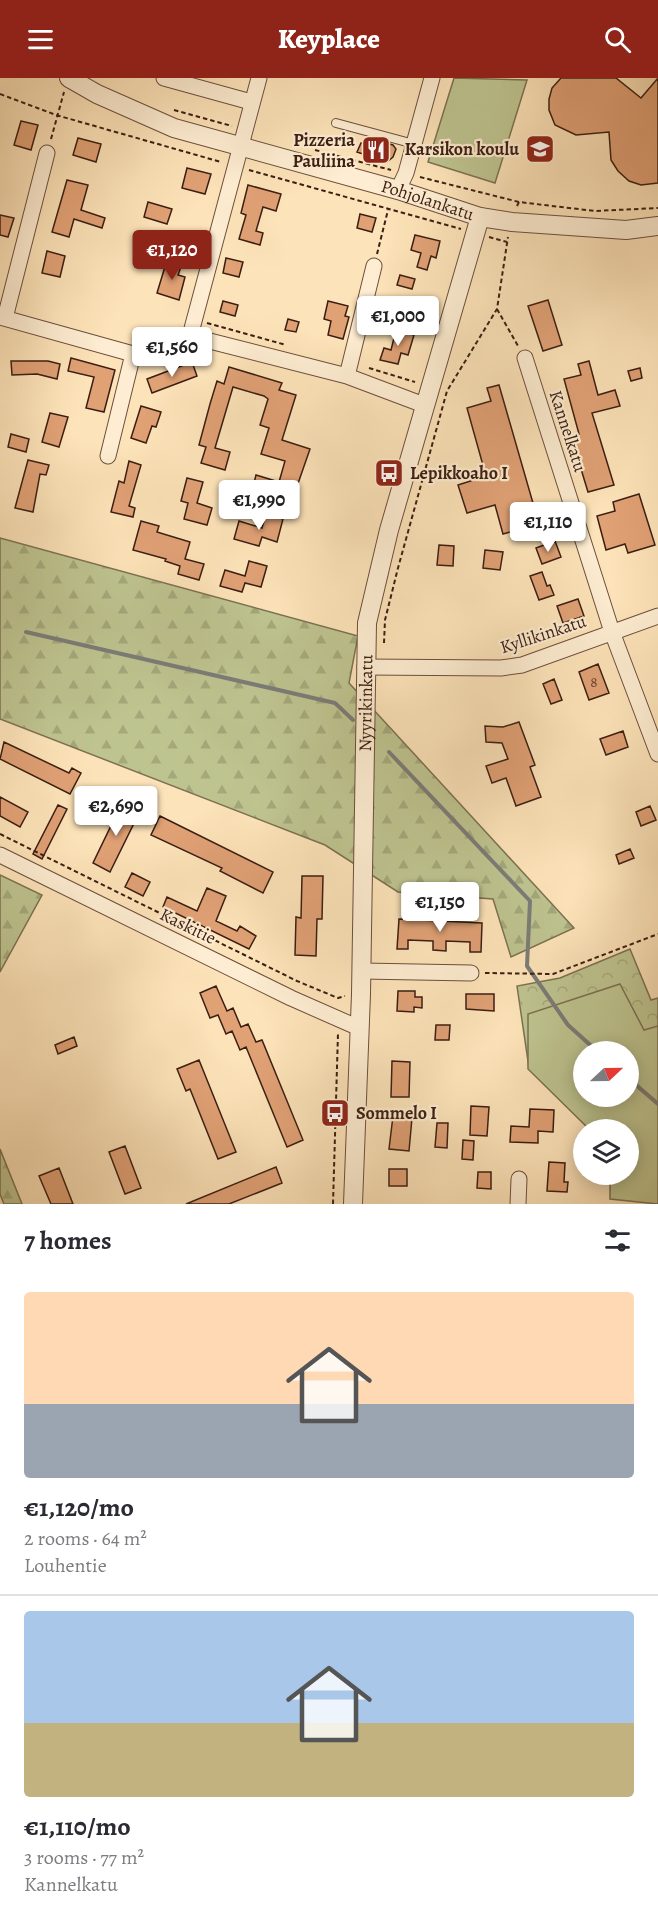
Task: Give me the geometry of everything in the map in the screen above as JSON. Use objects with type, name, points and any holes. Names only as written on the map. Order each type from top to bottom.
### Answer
[{"type":"street","points":[[164,78],[251,102]]},
{"type":"street","points":[[190,336],[241,138],[259,78]]},
{"type":"street","points":[[398,190],[406,173],[432,78]]},
{"type":"street","name":"Pohjolankatu","points":[[67,83],[174,128],[241,138],[398,190],[478,225],[512,222],[626,230],[658,226]]},
{"type":"street","points":[[47,153],[2,317],[133,354],[190,336],[347,376],[424,405]]},
{"type":"street","name":"Nyyrikinkatu","points":[[353,1204],[373,667],[367,623],[389,530],[478,225]]},
{"type":"street","points":[[347,376],[374,266]]},
{"type":"street","points":[[108,456],[133,354]]},
{"type":"street","name":"Kannelkatu","points":[[525,358],[612,632],[658,754]]},
{"type":"street","name":"Kyllikinkatu","points":[[373,667],[501,668],[522,665],[658,616]]},
{"type":"street","name":"Kaskitie","points":[[0,855],[338,1020],[359,1028]]},
{"type":"street","points":[[362,970],[471,973]]},
{"type":"street","points":[[518,1204],[519,1179]]},
{"type":"lane","points":[[336,123],[414,144]]},
{"type":"path","points":[[47,153],[67,83]]},
{"type":"path","points":[[0,94],[56,116],[388,210],[478,225],[507,242]]},
{"type":"path","points":[[168,108],[241,138]]},
{"type":"path","points":[[308,147],[519,202],[594,211],[658,208]]},
{"type":"path","points":[[373,667],[447,392],[497,309],[507,242],[519,202]]},
{"type":"path","points":[[374,266],[388,210]]},
{"type":"path","points":[[497,309],[525,358]]},
{"type":"path","points":[[0,834],[297,981],[338,998],[361,994]]},
{"type":"path","points":[[471,973],[553,974],[658,934]]},
{"type":"path","points":[[333,1204],[338,998]]},
{"type":"green space","points":[[454,78],[527,80],[495,183],[428,162]]},
{"type":"green space","points":[[0,538],[358,636],[349,683],[574,928],[511,957],[493,899],[398,892],[325,845],[0,719]]},
{"type":"green space","points":[[0,875],[42,895],[0,972]]},
{"type":"green space","points":[[630,949],[651,1000],[658,998],[658,1197],[639,1182],[639,1119],[610,1119],[591,1107],[639,1107],[639,1041],[573,1041],[573,1096],[529,1068],[517,986],[560,978]]},
{"type":"green space","points":[[620,984],[644,1030],[658,1026],[658,1204],[610,1199],[610,1185],[639,1185],[639,1119],[579,1119],[528,1069],[528,1014]]},
{"type":"green space","points":[[0,1149],[22,1204],[4,1204],[0,1194]]},
{"type":"building","points":[[561,78],[616,78],[641,98],[658,78],[658,183],[641,185],[629,181],[618,171],[611,160],[609,132],[576,135],[555,125],[549,110],[549,99],[552,88]]},
{"type":"building","points":[[21,121],[38,125],[31,150],[14,145]]},
{"type":"building","points":[[78,138],[101,144],[96,162],[73,155]]},
{"type":"building","name":"Pizzeria Pauliina","points":[[374,140],[393,145],[396,149],[393,157],[387,162],[357,152],[361,143],[372,143]]},
{"type":"building","points":[[187,168],[211,174],[205,194],[182,188]]},
{"type":"building","points":[[67,180],[88,185],[81,210],[105,218],[102,228],[74,219],[69,237],[52,232]]},
{"type":"building","points":[[248,185],[281,194],[276,211],[263,207],[256,231],[263,233],[260,245],[239,239],[246,215],[241,213]]},
{"type":"building","points":[[148,202],[172,209],[167,224],[144,217]]},
{"type":"building","points":[[360,214],[376,218],[372,232],[357,228]]},
{"type":"building","points":[[0,215],[14,218],[8,237],[0,235]]},
{"type":"building","points":[[415,235],[440,241],[436,258],[431,256],[427,270],[417,267],[421,253],[411,250]]},
{"type":"building","points":[[47,251],[65,256],[60,277],[42,273]]},
{"type":"building","points":[[226,258],[243,262],[239,277],[223,273]]},
{"type":"building","points":[[167,260],[182,264],[178,275],[185,277],[179,300],[157,293]]},
{"type":"building","points":[[400,275],[415,279],[412,289],[397,285]]},
{"type":"building","points":[[548,300],[562,345],[543,351],[528,306]]},
{"type":"building","points":[[223,301],[238,305],[235,316],[220,312]]},
{"type":"building","points":[[328,301],[348,306],[345,316],[349,317],[343,339],[328,335],[331,321],[324,319]]},
{"type":"building","points":[[288,319],[299,322],[296,332],[285,330]]},
{"type":"building","points":[[396,330],[414,335],[408,355],[401,353],[398,364],[380,360],[384,348],[391,350]]},
{"type":"building","points":[[71,358],[115,370],[104,412],[86,408],[94,377],[68,371]]},
{"type":"building","points":[[11,361],[48,361],[60,364],[57,379],[37,374],[12,375]]},
{"type":"building","points":[[589,361],[598,395],[615,390],[620,406],[592,413],[614,485],[588,492],[571,436],[579,434],[564,379],[581,375],[578,364]]},
{"type":"building","points":[[192,362],[197,376],[152,393],[147,379]]},
{"type":"building","points":[[229,367],[282,383],[279,390],[296,395],[282,440],[310,449],[294,495],[279,490],[276,499],[252,491],[256,475],[279,482],[285,461],[261,454],[269,428],[260,425],[268,399],[264,396],[233,387],[215,448],[230,452],[225,470],[201,463],[206,447],[199,445],[210,404],[217,381],[224,384]]},
{"type":"building","points":[[640,368],[642,378],[631,381],[628,371]]},
{"type":"building","points":[[499,385],[539,524],[503,534],[495,505],[467,513],[458,485],[486,476],[467,408],[491,401],[487,388]]},
{"type":"building","points":[[141,406],[161,412],[156,427],[152,426],[146,443],[131,438]]},
{"type":"building","points":[[50,413],[68,417],[59,447],[42,442]]},
{"type":"building","points":[[11,434],[29,439],[26,452],[8,447]]},
{"type":"building","points":[[28,460],[49,465],[46,475],[40,474],[33,512],[15,508]]},
{"type":"building","points":[[129,461],[141,465],[129,506],[135,508],[133,517],[111,512],[119,481],[124,483]]},
{"type":"building","points":[[187,478],[203,482],[197,503],[212,508],[207,525],[184,519],[188,503],[181,501]]},
{"type":"building","points":[[639,494],[655,545],[628,553],[625,544],[606,550],[597,516],[615,511],[613,502]]},
{"type":"building","points":[[266,514],[283,519],[277,542],[262,537],[259,546],[234,539],[239,521],[262,528]]},
{"type":"building","points":[[141,521],[159,526],[157,532],[190,542],[185,559],[204,564],[199,580],[178,574],[180,566],[165,561],[166,559],[133,550]]},
{"type":"building","points":[[555,541],[561,557],[542,564],[536,548]]},
{"type":"building","points":[[439,545],[454,546],[453,566],[437,565]]},
{"type":"building","points":[[485,550],[503,552],[500,570],[483,568]]},
{"type":"building","points":[[249,561],[267,566],[261,587],[245,583],[242,592],[220,586],[225,570],[245,576]]},
{"type":"building","points":[[542,572],[547,586],[550,585],[554,595],[539,600],[530,576]]},
{"type":"building","points":[[578,599],[584,616],[563,623],[557,606]]},
{"type":"building","points":[[598,664],[609,693],[589,700],[579,672]]},
{"type":"building","points":[[554,679],[562,700],[551,704],[543,684]]},
{"type":"building","points":[[519,722],[535,765],[530,767],[541,797],[516,806],[506,778],[492,783],[486,766],[508,759],[502,743],[486,742],[485,726],[503,727]]},
{"type":"building","points":[[623,731],[628,747],[606,755],[600,739]]},
{"type":"building","points":[[4,742],[69,773],[72,768],[81,773],[70,794],[0,759]]},
{"type":"building","points":[[0,797],[28,812],[20,827],[0,816]]},
{"type":"building","points":[[122,803],[140,811],[110,872],[93,863]]},
{"type":"building","points":[[58,805],[67,809],[42,859],[33,854]]},
{"type":"building","points":[[650,806],[656,820],[641,826],[636,812]]},
{"type":"building","points":[[160,816],[273,872],[263,893],[220,871],[222,868],[151,835]]},
{"type":"building","points":[[630,849],[634,858],[619,864],[616,855]]},
{"type":"building","points":[[132,873],[150,882],[143,896],[125,887]]},
{"type":"building","points":[[302,876],[323,876],[322,919],[317,919],[316,956],[295,955],[296,917],[301,918]]},
{"type":"building","points":[[207,888],[226,896],[216,921],[237,931],[240,926],[256,936],[249,949],[163,907],[167,897],[197,911]]},
{"type":"building","points":[[399,919],[482,923],[481,952],[470,952],[470,942],[446,941],[446,951],[433,950],[433,941],[408,940],[408,949],[397,949]]},
{"type":"building","points":[[216,986],[227,1011],[233,1008],[241,1027],[248,1024],[256,1042],[262,1040],[303,1140],[287,1147],[246,1047],[240,1050],[232,1031],[226,1034],[218,1015],[210,1018],[200,993]]},
{"type":"building","points":[[398,991],[415,991],[415,997],[422,997],[422,1008],[414,1007],[414,1012],[397,1011]]},
{"type":"building","points":[[466,994],[494,994],[494,1011],[466,1009]]},
{"type":"building","points":[[436,1025],[450,1025],[449,1040],[435,1040]]},
{"type":"building","points":[[74,1037],[77,1046],[58,1054],[55,1045]]},
{"type":"building","points":[[199,1060],[236,1152],[218,1159],[190,1089],[186,1091],[177,1069]]},
{"type":"building","points":[[392,1061],[410,1062],[409,1097],[391,1097]]},
{"type":"building","points":[[471,1106],[489,1107],[487,1136],[470,1135]]},
{"type":"building","points":[[530,1109],[554,1110],[553,1132],[538,1131],[538,1143],[510,1142],[511,1126],[529,1127]]},
{"type":"building","points":[[393,1116],[412,1118],[409,1151],[389,1149]]},
{"type":"building","points":[[437,1123],[448,1123],[447,1148],[435,1147]]},
{"type":"building","points":[[463,1140],[474,1141],[473,1160],[462,1159]]},
{"type":"building","points":[[125,1146],[141,1188],[125,1194],[109,1152]]},
{"type":"building","points":[[549,1162],[565,1163],[564,1182],[568,1182],[567,1192],[547,1191]]},
{"type":"building","points":[[276,1167],[282,1183],[229,1204],[186,1204]]},
{"type":"building","points":[[59,1168],[73,1204],[51,1204],[39,1176]]},
{"type":"building","points":[[389,1169],[407,1169],[407,1186],[389,1186]]},
{"type":"building","points":[[478,1172],[491,1172],[491,1189],[477,1188]]},
{"type":"waterway","points":[[26,632],[335,703],[353,720]]},
{"type":"waterway","points":[[389,752],[530,901],[527,966],[568,1025],[586,1041]]},
{"type":"waterway","points":[[639,1088],[658,1104]]},
{"type":"place","name":"Karsikon koulu","points":[[540,149]]},
{"type":"place","name":"Pizzeria Pauliina","points":[[376,150]]},
{"type":"place","name":"Lepikkoaho I","points":[[389,473]]},
{"type":"place","name":"Sommelo I","points":[[335,1113]]}]
